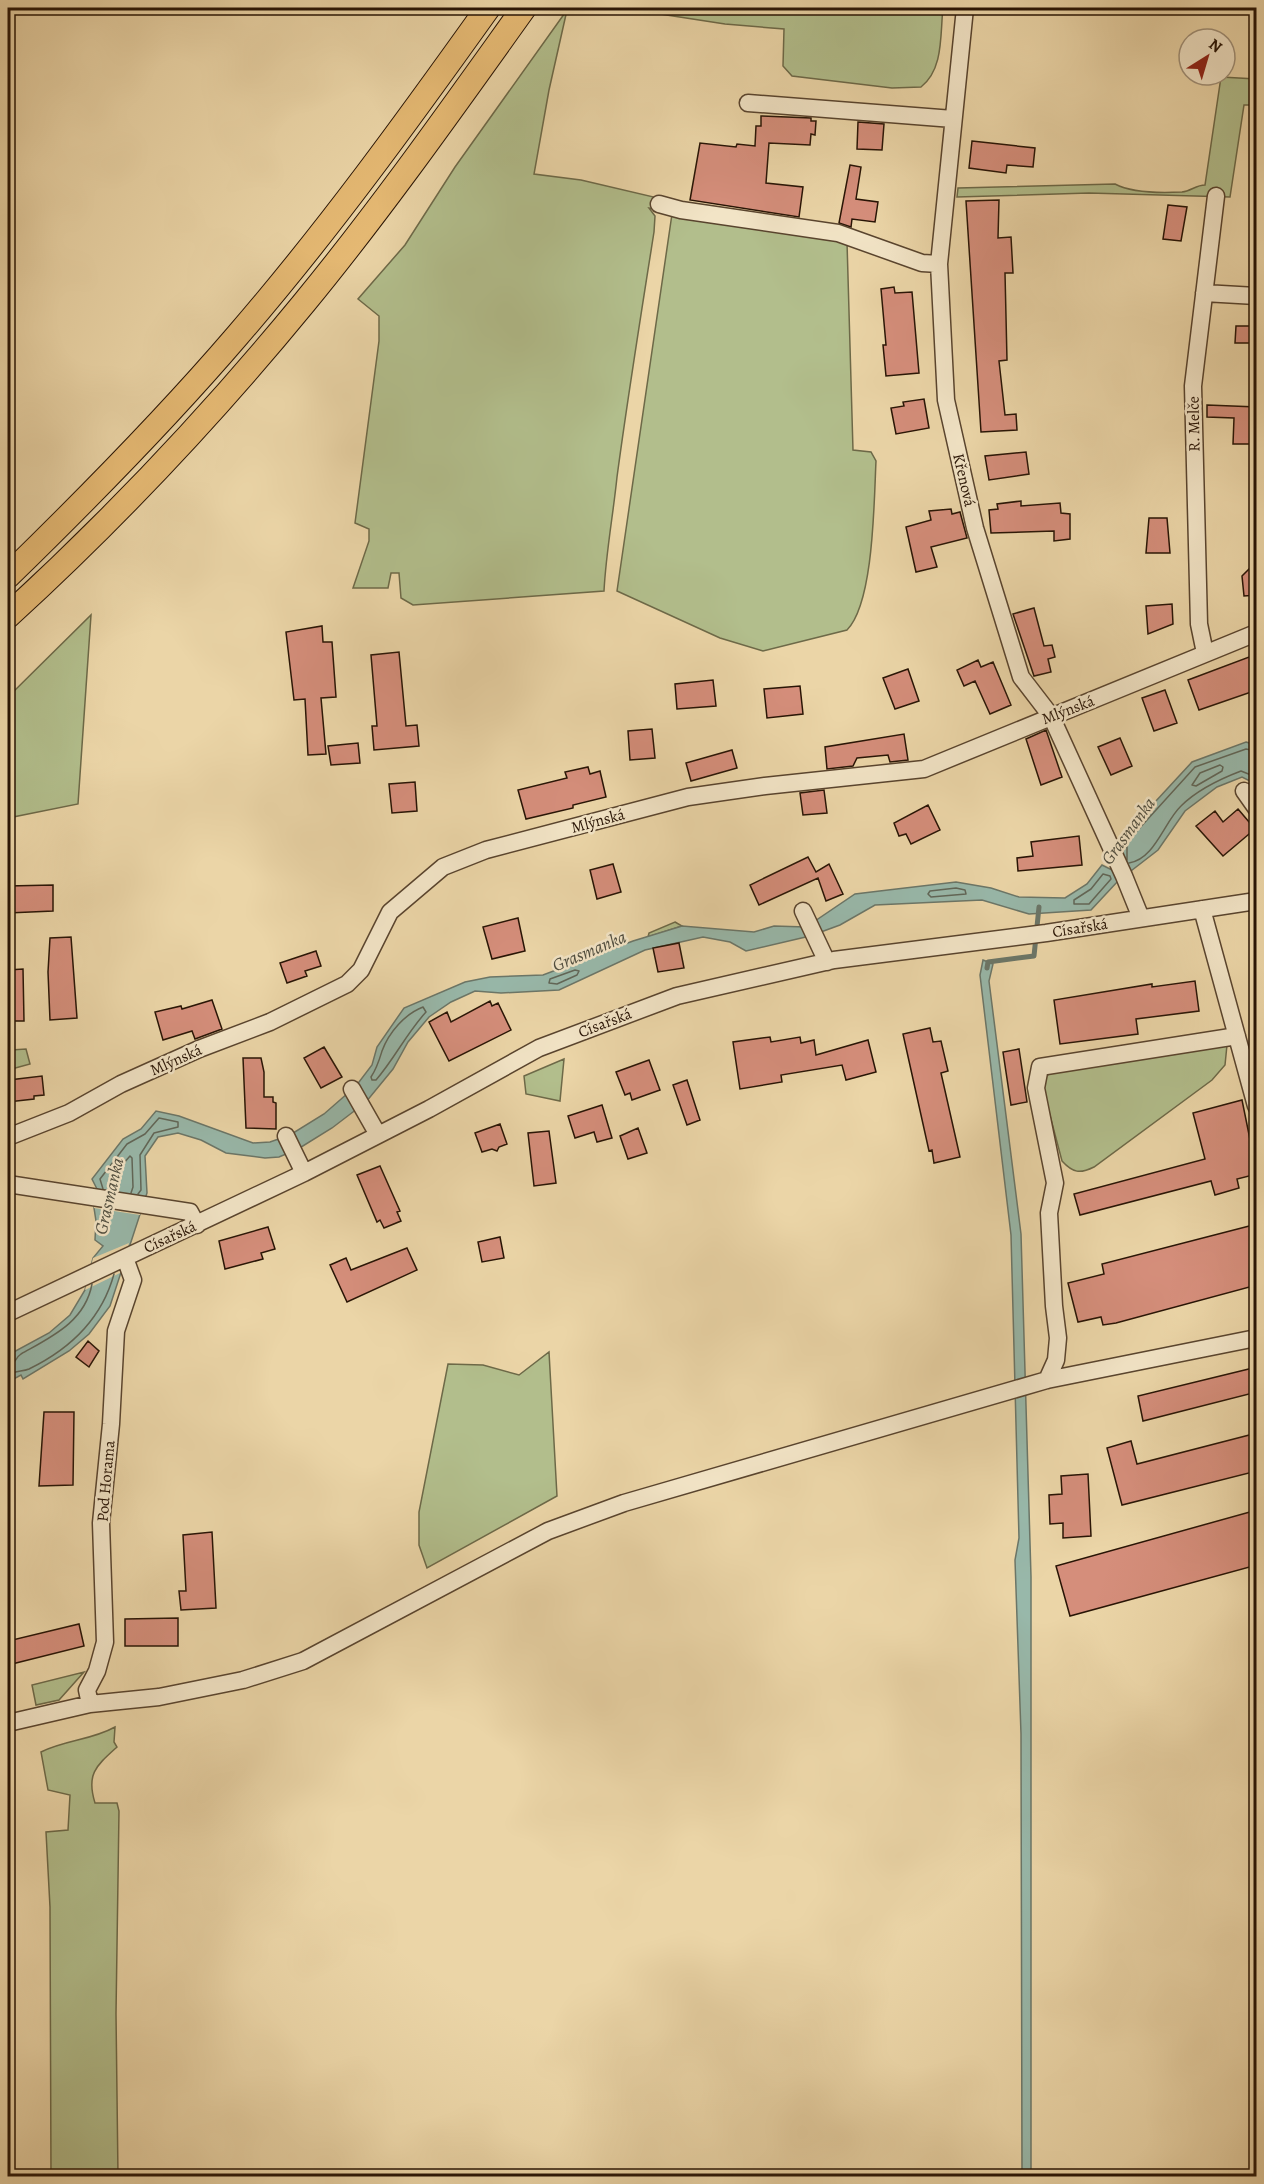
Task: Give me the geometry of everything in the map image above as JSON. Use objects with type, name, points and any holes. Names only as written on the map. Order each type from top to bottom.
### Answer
[{"type":"highway","points":[[8,576],[131,454],[237,336],[352,194],[488,8]]},
{"type":"highway","points":[[8,616],[152,474],[260,355],[388,195],[524,8]]},
{"type":"street","name":"Křenová","points":[[965,8],[939,264],[946,400],[975,528],[1021,677],[1051,716],[1141,918]]},
{"type":"street","points":[[748,103],[953,119]]},
{"type":"street","name":"R. Melče","points":[[1205,653],[1199,624],[1193,386],[1216,196]]},
{"type":"street","points":[[659,204],[681,210],[838,233],[922,263],[939,264]]},
{"type":"street","points":[[1204,293],[1257,296]]},
{"type":"street","name":"Mlýnská","points":[[8,1137],[69,1113],[121,1084],[199,1049],[270,1022],[347,984],[361,970],[390,912],[444,867],[486,850],[688,797],[765,786],[924,769],[1257,633]]},
{"type":"street","points":[[1244,791],[1257,808]]},
{"type":"street","name":"Císařská","points":[[8,1313],[304,1173],[376,1133],[429,1109],[543,1046],[693,990],[827,962],[1257,901]]},
{"type":"street","points":[[1202,909],[1257,1106]]},
{"type":"street","points":[[809,923],[827,962]]},
{"type":"street","points":[[1047,1380],[1056,1360],[1058,1338],[1049,1213],[1055,1183],[1036,1088],[1040,1067],[1237,1036]]},
{"type":"street","points":[[352,1089],[376,1133]]},
{"type":"street","points":[[290,1144],[304,1173]]},
{"type":"street","points":[[8,1184],[190,1212],[196,1225]]},
{"type":"street","name":"Pod Horama","points":[[90,1704],[87,1690],[97,1671],[105,1642],[101,1523],[111,1424],[116,1331],[133,1280],[124,1258]]},
{"type":"street","points":[[8,1723],[90,1704],[159,1697],[243,1680],[303,1661],[548,1531],[635,1500],[1047,1380],[1257,1338]]},
{"type":"green space","points":[[621,8],[943,8],[939,50],[934,71],[921,87],[892,88],[792,76],[783,66],[784,29],[725,24]]},
{"type":"green space","points":[[567,10],[549,90],[534,174],[581,180],[658,198],[660,210],[649,208],[655,216],[654,232],[621,446],[604,591],[413,605],[401,598],[399,573],[391,573],[388,588],[353,588],[369,541],[369,529],[355,523],[379,341],[379,316],[358,299],[405,245],[455,167]]},
{"type":"green space","points":[[1237,78],[1256,79],[1256,105],[1244,105],[1230,197],[1089,193],[957,197],[958,188],[1115,184],[1139,191],[1166,192],[1185,191],[1205,185],[1220,87],[1237,87]]},
{"type":"green space","points":[[672,214],[847,242],[853,450],[871,452],[876,461],[868,575],[856,617],[847,630],[763,651],[720,638],[617,591]]},
{"type":"green space","points":[[91,615],[78,804],[8,818],[8,697]]},
{"type":"green space","points":[[675,922],[682,926],[648,937],[649,933]]},
{"type":"green space","points":[[8,1042],[11,1050],[26,1049],[30,1064],[8,1070]]},
{"type":"green space","points":[[1227,1045],[1225,1065],[1212,1080],[1094,1167],[1085,1171],[1077,1171],[1062,1161],[1043,1089],[1044,1077],[1056,1070]]},
{"type":"green space","points":[[564,1059],[560,1101],[526,1094],[524,1076]]},
{"type":"green space","points":[[549,1352],[557,1496],[427,1568],[419,1545],[419,1512],[448,1364],[483,1365],[519,1375]]},
{"type":"green space","points":[[84,1672],[59,1700],[36,1705],[32,1685]]},
{"type":"green space","points":[[115,1727],[114,1742],[117,1747],[98,1765],[92,1778],[92,1793],[95,1803],[117,1803],[119,1811],[116,2014],[118,2176],[51,2176],[50,1907],[46,1832],[68,1830],[70,1795],[48,1790],[41,1752],[97,1735]]},
{"type":"water","name":"Grasmanka","points":[[1246,742],[1256,745],[1256,784],[1242,777],[1217,787],[1185,811],[1158,850],[1118,881],[1091,910],[1029,914],[982,900],[875,905],[840,925],[810,936],[746,951],[730,942],[703,937],[645,950],[559,990],[501,993],[475,991],[451,1002],[429,1017],[408,1042],[393,1069],[366,1102],[332,1128],[298,1149],[279,1157],[265,1158],[226,1153],[201,1140],[178,1133],[158,1137],[145,1156],[147,1193],[110,1306],[89,1334],[69,1351],[23,1379],[21,1375],[8,1382],[10,1354],[49,1333],[70,1315],[85,1290],[93,1258],[103,1246],[95,1240],[94,1208],[97,1189],[92,1179],[123,1139],[141,1129],[156,1111],[179,1116],[253,1143],[270,1142],[290,1135],[324,1114],[356,1086],[372,1065],[377,1047],[404,1008],[465,982],[490,977],[543,975],[633,941],[682,926],[754,932],[774,926],[806,927],[855,894],[956,882],[991,888],[1019,897],[1065,898],[1087,884],[1102,865],[1112,870],[1123,855],[1119,841],[1192,762]]},
{"type":"water","points":[[983,960],[993,964],[989,981],[1021,1234],[1031,1577],[1031,2176],[1022,2176],[1021,1734],[1015,1560],[1019,1538],[1011,1235],[980,975]]},
{"type":"pier","points":[[97,1189],[144,1196],[140,1215],[94,1208]]},
{"type":"pier","points":[[129,1243],[120,1273],[85,1290],[93,1258]]},
{"type":"building","points":[[761,116],[811,118],[811,121],[816,121],[815,135],[811,134],[810,145],[769,143],[766,183],[803,187],[799,217],[690,200],[700,143],[736,147],[737,144],[755,146],[756,126],[761,126]]},
{"type":"building","points":[[858,122],[884,124],[882,150],[857,149]]},
{"type":"building","points":[[972,141],[1035,148],[1033,167],[1007,165],[1006,173],[969,168]]},
{"type":"building","points":[[850,165],[861,167],[856,199],[878,202],[875,222],[852,219],[851,227],[839,223]]},
{"type":"building","points":[[999,200],[998,238],[1011,237],[1013,273],[1005,273],[1007,360],[999,361],[1005,415],[1016,414],[1017,430],[981,432],[966,201]]},
{"type":"building","points":[[1168,205],[1187,207],[1181,241],[1163,239]]},
{"type":"building","points":[[894,287],[895,293],[912,292],[919,373],[886,376],[881,289]]},
{"type":"building","points":[[1236,326],[1257,326],[1257,343],[1235,343]]},
{"type":"building","points":[[924,399],[929,428],[896,434],[891,408],[904,406],[903,402]]},
{"type":"building","points":[[1207,405],[1257,407],[1257,444],[1233,444],[1234,418],[1207,417]]},
{"type":"building","points":[[1026,452],[1029,474],[989,480],[985,456]]},
{"type":"building","points":[[1021,501],[1021,506],[1060,503],[1061,513],[1070,514],[1070,539],[1054,541],[1054,531],[991,533],[989,510],[998,509],[997,504]]},
{"type":"building","points":[[951,509],[952,514],[960,512],[967,538],[931,547],[937,567],[916,572],[906,527],[931,520],[929,511]]},
{"type":"building","points":[[1149,518],[1167,518],[1170,553],[1146,553]]},
{"type":"building","points":[[1257,561],[1257,595],[1244,596],[1242,576]]},
{"type":"building","points":[[1172,604],[1173,624],[1148,634],[1146,606]]},
{"type":"building","points":[[1034,608],[1044,646],[1052,645],[1055,657],[1048,659],[1051,672],[1034,676],[1013,614]]},
{"type":"building","points":[[322,626],[323,642],[332,642],[336,697],[321,698],[326,754],[308,755],[305,699],[294,700],[286,632]]},
{"type":"building","points":[[399,652],[406,726],[417,725],[419,746],[374,750],[372,726],[377,726],[371,655]]},
{"type":"building","points":[[1257,654],[1257,690],[1199,710],[1188,680]]},
{"type":"building","points":[[978,660],[981,667],[993,662],[1011,705],[990,714],[975,681],[964,686],[957,670]]},
{"type":"building","points":[[908,669],[919,701],[895,709],[883,678]]},
{"type":"building","points":[[713,680],[716,706],[677,709],[675,684]]},
{"type":"building","points":[[800,686],[803,714],[767,718],[764,689]]},
{"type":"building","points":[[1165,690],[1177,723],[1154,731],[1142,698]]},
{"type":"building","points":[[652,729],[655,758],[630,760],[628,731]]},
{"type":"building","points":[[1046,730],[1062,777],[1041,785],[1026,739]]},
{"type":"building","points":[[904,734],[908,760],[890,762],[888,755],[857,758],[853,766],[827,769],[825,747]]},
{"type":"building","points":[[1120,738],[1132,766],[1111,775],[1098,747]]},
{"type":"building","points":[[358,743],[360,763],[331,765],[328,746]]},
{"type":"building","points":[[732,750],[737,768],[691,781],[686,763]]},
{"type":"building","points":[[588,767],[590,774],[600,771],[606,797],[573,805],[573,808],[526,819],[518,790],[567,778],[565,772]]},
{"type":"building","points":[[415,782],[417,811],[392,813],[389,784]]},
{"type":"building","points":[[824,790],[827,813],[803,815],[800,793]]},
{"type":"building","points":[[928,805],[940,830],[911,844],[906,834],[899,836],[894,823]]},
{"type":"building","points":[[1238,809],[1255,829],[1223,856],[1196,826],[1215,811],[1223,822]]},
{"type":"building","points":[[1079,836],[1082,865],[1018,871],[1017,858],[1033,856],[1031,842]]},
{"type":"building","points":[[808,857],[816,872],[829,864],[843,894],[826,901],[818,878],[759,905],[750,885]]},
{"type":"building","points":[[613,864],[621,892],[597,899],[590,870]]},
{"type":"building","points":[[53,885],[53,911],[8,913],[8,886]]},
{"type":"building","points":[[518,918],[525,951],[492,959],[483,927]]},
{"type":"building","points":[[71,937],[77,1018],[50,1020],[48,972],[50,938]]},
{"type":"building","points":[[679,943],[684,968],[658,972],[653,948]]},
{"type":"building","points":[[316,951],[321,966],[305,971],[307,976],[287,983],[280,963]]},
{"type":"building","points":[[23,969],[24,1021],[8,1021],[8,970]]},
{"type":"building","points":[[1195,981],[1199,1011],[1136,1019],[1138,1034],[1060,1044],[1054,1000],[1152,984],[1152,987]]},
{"type":"building","points":[[212,1000],[222,1029],[195,1039],[192,1031],[163,1040],[155,1012],[181,1006],[182,1009]]},
{"type":"building","points":[[490,1001],[492,1006],[498,1003],[511,1030],[449,1061],[429,1022],[447,1012],[451,1022]]},
{"type":"building","points":[[930,1028],[933,1042],[941,1041],[948,1071],[941,1073],[960,1157],[934,1163],[932,1150],[929,1151],[903,1034]]},
{"type":"building","points":[[770,1037],[771,1042],[800,1037],[801,1043],[814,1040],[816,1055],[868,1040],[876,1072],[846,1080],[842,1065],[781,1075],[782,1082],[740,1089],[733,1042]]},
{"type":"building","points":[[324,1047],[342,1077],[321,1088],[304,1058]]},
{"type":"building","points":[[1019,1049],[1027,1102],[1011,1105],[1003,1052]]},
{"type":"building","points":[[243,1058],[261,1058],[264,1072],[264,1097],[273,1097],[273,1102],[276,1103],[276,1129],[246,1128]]},
{"type":"building","points":[[649,1060],[660,1090],[632,1100],[630,1093],[625,1095],[616,1072]]},
{"type":"building","points":[[42,1076],[44,1095],[34,1096],[34,1099],[8,1102],[9,1080]]},
{"type":"building","points":[[687,1080],[700,1120],[687,1125],[673,1085]]},
{"type":"building","points":[[1242,1100],[1257,1174],[1237,1179],[1239,1188],[1215,1195],[1211,1181],[1080,1215],[1074,1194],[1205,1159],[1193,1113]]},
{"type":"building","points":[[602,1105],[612,1138],[597,1142],[594,1132],[575,1138],[568,1116]]},
{"type":"building","points":[[500,1124],[507,1144],[499,1147],[497,1151],[492,1149],[482,1152],[475,1133]]},
{"type":"building","points":[[638,1128],[647,1153],[628,1159],[620,1136]]},
{"type":"building","points":[[549,1131],[556,1183],[534,1186],[528,1133]]},
{"type":"building","points":[[380,1166],[400,1211],[397,1212],[401,1221],[384,1228],[380,1220],[377,1222],[357,1175]]},
{"type":"building","points":[[1257,1224],[1257,1285],[1116,1323],[1103,1325],[1101,1317],[1078,1322],[1068,1283],[1104,1274],[1102,1264]]},
{"type":"building","points":[[268,1227],[275,1249],[261,1253],[263,1259],[225,1269],[219,1241]]},
{"type":"building","points":[[500,1237],[504,1258],[482,1262],[478,1242]]},
{"type":"building","points":[[407,1248],[417,1270],[347,1302],[330,1265],[346,1258],[351,1270]]},
{"type":"building","points":[[88,1341],[99,1351],[89,1367],[76,1357]]},
{"type":"building","points":[[1257,1367],[1257,1392],[1143,1421],[1138,1396]]},
{"type":"building","points":[[44,1412],[74,1412],[73,1485],[39,1486]]},
{"type":"building","points":[[1257,1433],[1257,1471],[1122,1505],[1107,1448],[1131,1441],[1137,1464]]},
{"type":"building","points":[[1088,1474],[1091,1536],[1063,1538],[1063,1523],[1050,1524],[1049,1495],[1062,1494],[1061,1476]]},
{"type":"building","points":[[1257,1510],[1257,1565],[1070,1616],[1056,1566]]},
{"type":"building","points":[[212,1532],[216,1608],[181,1610],[179,1591],[186,1591],[183,1535]]},
{"type":"building","points":[[178,1618],[178,1646],[125,1646],[125,1619]]},
{"type":"building","points":[[79,1624],[84,1646],[8,1665],[8,1641]]},
{"type":"waterway","points":[[987,968],[988,962],[1034,956],[1039,907]]}]
